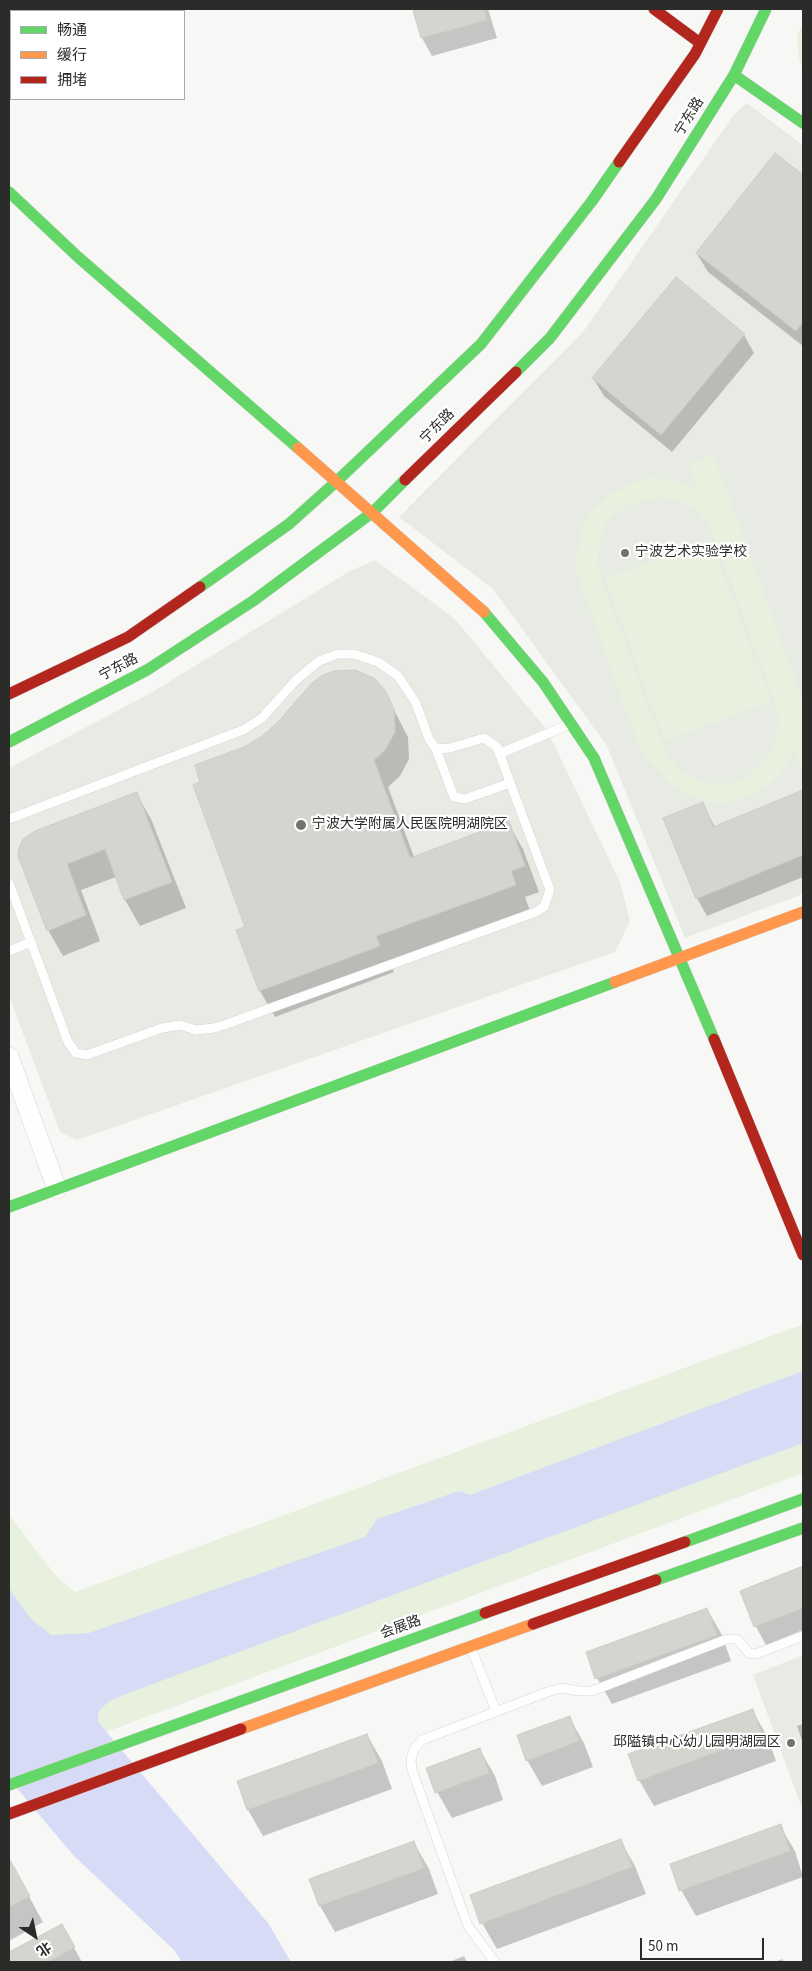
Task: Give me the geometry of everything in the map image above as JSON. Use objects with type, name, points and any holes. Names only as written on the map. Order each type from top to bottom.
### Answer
[{"type":"street","points":[[654,9],[700,43]]},
{"type":"street","name":"宁东路","points":[[9,694],[128,637],[289,524],[337,482],[481,344],[592,201],[700,43],[718,9]]},
{"type":"street","name":"宁东路","points":[[9,742],[147,670],[253,601],[373,512],[550,338],[656,199],[734,75],[766,9]]},
{"type":"street","points":[[734,75],[803,123]]},
{"type":"street","points":[[9,192],[78,257],[479,606],[543,682],[594,758],[680,957],[803,1255]]},
{"type":"street","points":[[9,1207],[803,912]]},
{"type":"street","points":[[9,1057],[57,1189]]},
{"type":"street","name":"会展路","points":[[9,1785],[803,1499]]},
{"type":"street","points":[[9,1814],[134,1767],[803,1528]]},
{"type":"lane","points":[[9,819],[243,730],[262,718],[296,680],[319,661],[338,654],[354,654],[378,662],[398,676],[416,703],[454,797],[465,799],[510,783]]},
{"type":"lane","points":[[500,754],[571,724]]},
{"type":"lane","points":[[9,883],[68,1042],[76,1054],[87,1055],[162,1028],[180,1026],[196,1030],[214,1028],[536,912],[544,907],[550,890],[497,747],[484,738],[450,748],[436,749]]},
{"type":"lane","points":[[9,951],[31,942]]},
{"type":"lane","points":[[495,1962],[468,1926],[412,1770],[411,1760],[414,1749],[422,1740],[538,1695],[562,1688],[592,1691],[727,1639],[738,1639],[749,1653],[756,1654],[803,1636]]},
{"type":"lane","points":[[470,1647],[496,1711]]},
{"type":"shaded area","name":"宁波艺术实验学校","points":[[747,103],[803,145],[803,894],[685,938],[607,746],[493,589],[399,517],[583,332],[733,116]]},
{"type":"shaded area","name":"宁波大学附属人民医院明湖院区","points":[[375,560],[454,618],[547,730],[620,882],[630,921],[615,952],[77,1140],[60,1132],[9,996],[9,768],[149,694],[350,571]]},
{"type":"shaded area","name":"邱隘镇中心幼儿园明湖园区","points":[[803,1655],[803,1811],[753,1675]]},
{"type":"green space","points":[[803,21],[803,71],[799,58],[797,37]]},
{"type":"green space","points":[[714,455],[803,702],[803,775],[793,747],[791,758],[780,775],[770,784],[749,797],[725,803],[697,799],[683,792],[668,782],[646,758],[637,742],[577,574],[576,556],[584,522],[592,510],[606,497],[635,482],[649,478],[674,480],[697,488],[689,464]],"holes":[[[663,497],[695,509],[709,523],[779,717],[777,734],[769,755],[756,769],[744,778],[729,784],[710,784],[695,779],[682,771],[665,751],[599,571],[598,552],[602,530],[610,518],[626,506],[646,500]]]},
{"type":"green space","points":[[711,539],[771,701],[664,741],[605,579]]},
{"type":"green space","points":[[801,1325],[803,1331],[803,1473],[9,1768],[9,1515],[57,1577],[75,1592]]},
{"type":"water","points":[[803,1371],[803,1443],[123,1695],[108,1702],[98,1712],[98,1722],[268,1923],[291,1962],[182,1962],[174,1950],[74,1856],[9,1779],[9,1588],[31,1619],[51,1635],[89,1633],[365,1537],[377,1519],[459,1491],[470,1495]]},
{"type":"building","points":[[423,9],[484,9],[487,20],[421,38],[413,11]]},
{"type":"building","points":[[775,153],[803,175],[803,322],[796,331],[696,253]]},
{"type":"building","points":[[676,277],[745,334],[661,435],[592,378]]},
{"type":"building","points":[[355,670],[374,678],[385,690],[394,709],[395,732],[385,750],[374,760],[410,858],[509,821],[525,866],[511,871],[516,885],[376,936],[380,946],[259,991],[236,930],[245,927],[193,785],[200,782],[195,765],[244,747],[261,737],[277,723],[311,684],[321,676],[334,671]]},
{"type":"building","points":[[803,790],[803,855],[696,899],[663,818],[703,802],[713,827]]},
{"type":"building","points":[[137,792],[172,882],[124,900],[105,849],[67,864],[86,915],[47,931],[18,856],[23,839],[35,831]]},
{"type":"building","points":[[803,1566],[803,1608],[754,1627],[740,1591]]},
{"type":"building","points":[[707,1608],[717,1635],[595,1679],[586,1652]]},
{"type":"building","points":[[753,1709],[762,1735],[638,1781],[628,1754]]},
{"type":"building","points":[[570,1716],[579,1741],[526,1761],[517,1735]]},
{"type":"building","points":[[367,1734],[378,1763],[247,1810],[237,1781]]},
{"type":"building","points":[[480,1748],[489,1773],[435,1793],[426,1768]]},
{"type":"building","points":[[781,1824],[790,1851],[679,1891],[670,1864]]},
{"type":"building","points":[[621,1839],[632,1867],[480,1924],[470,1895]]},
{"type":"building","points":[[414,1841],[424,1868],[319,1906],[309,1879]]},
{"type":"building","points":[[9,1858],[30,1896],[9,1907]]},
{"type":"building","points":[[62,1924],[75,1947],[48,1962],[9,1962],[9,1952]]},
{"type":"traffic: fast","points":[[516,372],[550,338],[656,199],[734,75],[766,9]]},
{"type":"traffic: fast","points":[[734,75],[803,123]]},
{"type":"traffic: fast","points":[[200,587],[289,524],[481,344],[592,201],[619,162]]},
{"type":"traffic: fast","points":[[9,192],[78,257],[298,448]]},
{"type":"traffic: fast","points":[[9,742],[147,670],[253,601],[373,512],[405,480]]},
{"type":"traffic: fast","points":[[484,612],[543,682],[594,758],[714,1039]]},
{"type":"traffic: fast","points":[[9,1207],[615,982]]},
{"type":"traffic: fast","points":[[685,1542],[803,1499]]},
{"type":"traffic: fast","points":[[656,1580],[803,1528]]},
{"type":"traffic: fast","points":[[9,1785],[485,1613]]},
{"type":"traffic: slow","points":[[298,448],[484,612]]},
{"type":"traffic: slow","points":[[615,982],[803,912]]},
{"type":"traffic: slow","points":[[241,1729],[533,1624]]},
{"type":"traffic: jam","points":[[654,9],[700,43]]},
{"type":"traffic: jam","points":[[619,162],[695,54],[718,9]]},
{"type":"traffic: jam","points":[[405,480],[516,372]]},
{"type":"traffic: jam","points":[[9,694],[128,637],[200,587]]},
{"type":"traffic: jam","points":[[714,1039],[803,1255]]},
{"type":"traffic: jam","points":[[485,1613],[685,1542]]},
{"type":"traffic: jam","points":[[533,1624],[656,1580]]},
{"type":"traffic: jam","points":[[9,1814],[241,1729]]},
{"type":"place","name":"宁波艺术实验学校","points":[[625,553]]},
{"type":"place","name":"宁波大学附属人民医院明湖院区","points":[[301,825]]},
{"type":"place","name":"邱隘镇中心幼儿园明湖园区","points":[[791,1743]]}]
